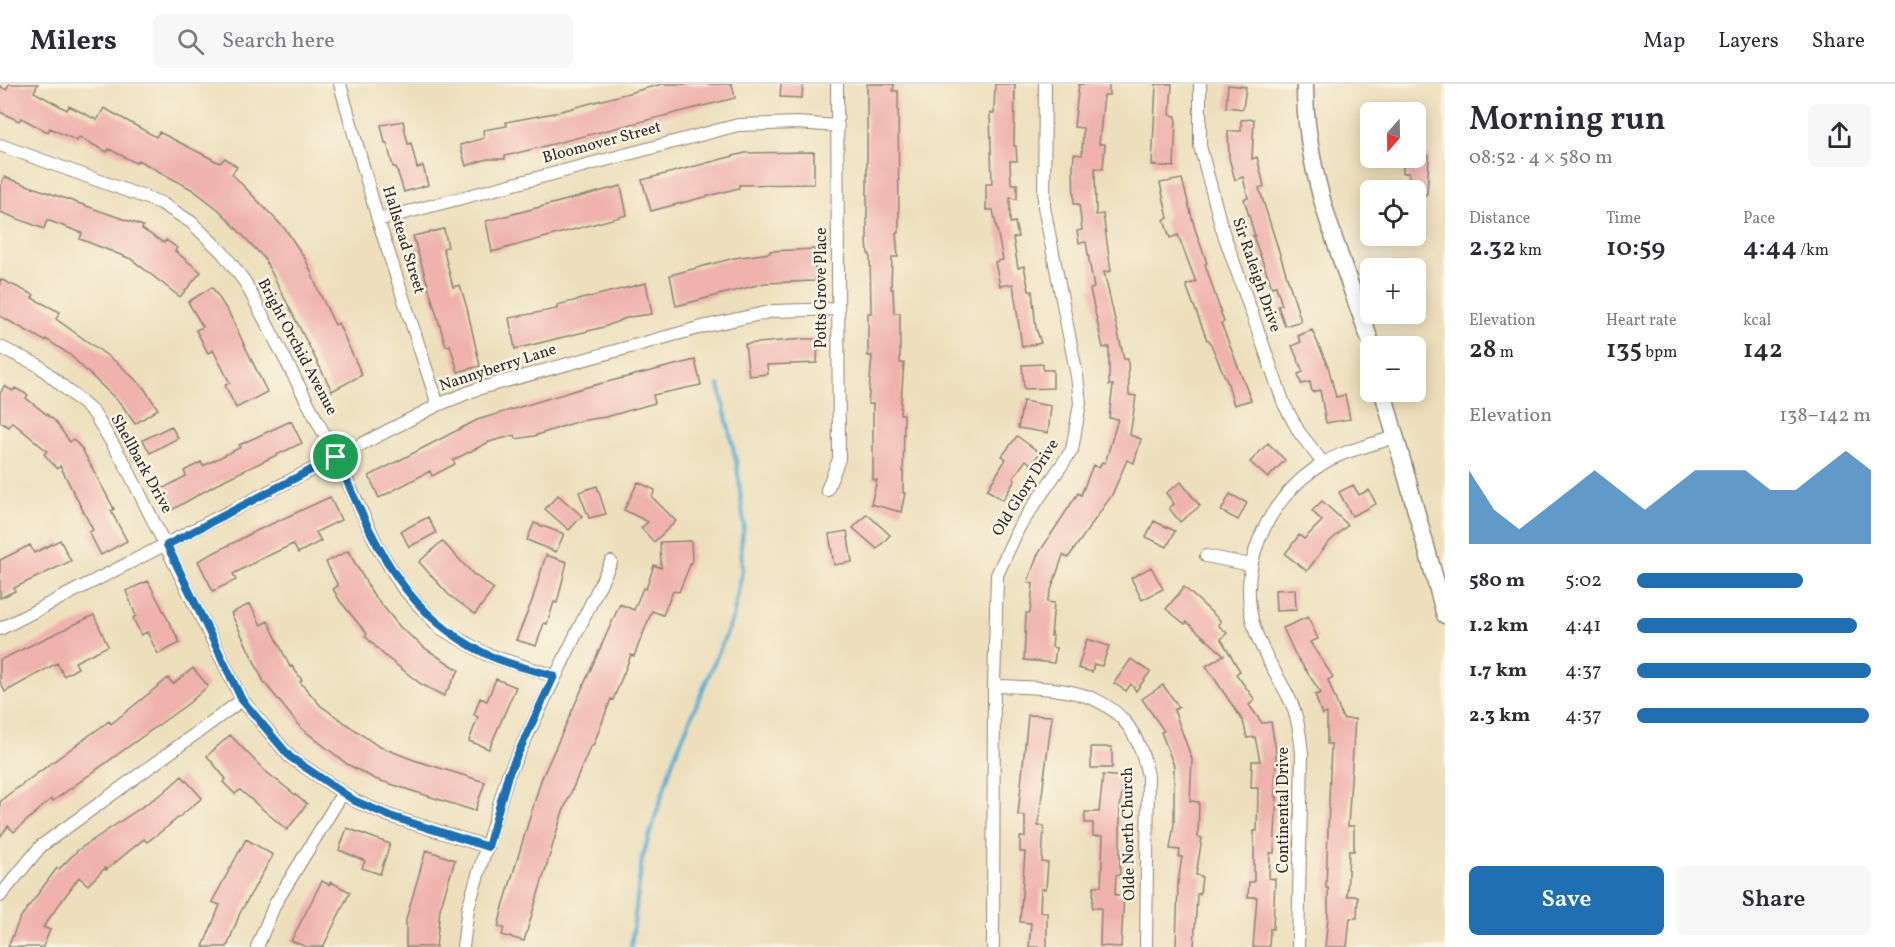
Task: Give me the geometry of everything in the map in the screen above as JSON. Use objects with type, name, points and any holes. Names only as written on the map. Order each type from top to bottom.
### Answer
[{"type":"street","name":"Hallstead Street","points":[[340,84],[378,220],[438,405]]},
{"type":"street","name":"Potts Grove Place","points":[[827,490],[839,459],[837,84]]},
{"type":"street","name":"Old Glory Drive","points":[[993,947],[994,686],[997,575],[1019,527],[1072,450],[1080,403],[1077,376],[1044,207],[1045,84]]},
{"type":"street","name":"Sir Raleigh Drive","points":[[1200,84],[1200,146],[1222,230],[1284,404],[1299,432],[1323,463]]},
{"type":"street","points":[[1305,84],[1304,112],[1314,171],[1368,336]]},
{"type":"street","name":"Bloomover Street","points":[[378,220],[738,125],[797,123],[838,126]]},
{"type":"street","name":"Bright Orchid Avenue","points":[[0,145],[161,203],[191,222],[223,253],[245,282],[336,457],[379,549],[396,577],[440,628],[486,654],[554,676]]},
{"type":"street","name":"Nannyberry Lane","points":[[0,629],[438,405],[487,386],[706,326],[774,311],[838,309]]},
{"type":"street","name":"Shellbark Drive","points":[[0,347],[38,365],[93,412],[125,464],[167,545],[242,700],[290,757],[342,794],[390,816],[488,847]]},
{"type":"street","points":[[1386,402],[1445,615]]},
{"type":"street","name":"Continental Drive","points":[[1298,947],[1302,753],[1300,731],[1291,702],[1256,631],[1249,604],[1251,565],[1270,516],[1293,486],[1323,463],[1395,437]]},
{"type":"street","points":[[1206,556],[1251,565]]},
{"type":"street","points":[[463,947],[468,908],[508,775],[611,562]]},
{"type":"street","name":"Olde North Church","points":[[994,686],[1037,687],[1081,694],[1107,706],[1129,724],[1144,753],[1148,777],[1146,947]]},
{"type":"street","points":[[0,896],[41,846],[242,700]]},
{"type":"street","points":[[257,947],[275,904],[342,794]]},
{"type":"building","points":[[9,84],[38,84],[34,92],[67,110],[69,106],[97,120],[104,108],[156,137],[159,132],[220,163],[225,158],[237,167],[232,174],[286,230],[306,260],[335,325],[338,323],[362,375],[332,391],[264,258],[219,210],[193,190],[138,160],[136,163],[109,149],[107,152],[79,137],[77,141],[50,128],[48,132],[21,118],[19,121],[0,112],[0,86],[6,90]]},
{"type":"building","points":[[662,84],[732,84],[735,98],[505,156],[505,159],[487,159],[466,166],[460,145],[484,138],[483,130],[507,126],[506,122],[554,113]]},
{"type":"building","points":[[781,84],[803,84],[802,98],[780,97]]},
{"type":"building","points":[[867,84],[894,84],[893,91],[898,91],[899,233],[896,233],[898,257],[892,257],[891,289],[893,289],[894,313],[900,313],[900,363],[904,363],[900,414],[904,414],[903,493],[905,493],[901,512],[871,504],[877,480],[873,480],[873,404],[868,404],[872,356],[868,356],[868,313],[871,313],[870,254],[868,254],[867,240]]},
{"type":"building","points":[[995,84],[1015,84],[1014,146],[1016,146],[1017,161],[1010,161],[1011,184],[1017,184],[1017,199],[1010,198],[1010,223],[1015,222],[1018,237],[1013,238],[1018,268],[1024,266],[1029,291],[1032,291],[1036,328],[1041,343],[1022,347],[1013,284],[1000,286],[995,262],[1003,260],[993,210],[986,210],[986,184],[992,184],[990,113],[994,113]]},
{"type":"building","points":[[1079,84],[1109,84],[1109,95],[1104,95],[1099,144],[1105,144],[1103,169],[1095,168],[1096,215],[1103,214],[1111,271],[1104,272],[1124,359],[1128,359],[1129,395],[1136,396],[1130,435],[1141,439],[1134,463],[1127,460],[1112,495],[1068,558],[1063,555],[1047,602],[1054,603],[1051,636],[1053,636],[1052,647],[1056,648],[1054,663],[1024,660],[1026,613],[1030,613],[1033,584],[1028,582],[1037,556],[1078,493],[1081,495],[1093,465],[1099,468],[1102,462],[1105,463],[1118,419],[1109,418],[1113,385],[1109,385],[1109,347],[1103,348],[1090,289],[1094,288],[1086,242],[1079,243],[1077,231],[1082,230],[1079,204],[1074,204],[1073,167],[1074,154],[1082,155],[1083,128],[1074,127]]},
{"type":"building","points":[[1156,84],[1172,84],[1170,115],[1176,116],[1174,167],[1152,165]]},
{"type":"building","points":[[1228,85],[1246,87],[1243,109],[1226,107]]},
{"type":"building","points":[[1254,119],[1252,159],[1257,157],[1264,186],[1259,188],[1301,321],[1285,326],[1278,306],[1282,305],[1276,286],[1272,287],[1253,236],[1255,236],[1244,199],[1248,198],[1243,177],[1235,180],[1229,158],[1228,131],[1241,131],[1241,120]]},
{"type":"building","points":[[403,121],[417,168],[423,166],[428,185],[404,192],[396,167],[393,167],[381,125]]},
{"type":"building","points":[[814,152],[814,184],[739,185],[739,188],[651,211],[642,180],[745,153]]},
{"type":"building","points":[[1426,156],[1429,156],[1427,195],[1426,180],[1409,180],[1409,173],[1403,173],[1403,168],[1426,168]]},
{"type":"building","points":[[4,177],[143,226],[142,229],[164,243],[166,240],[177,248],[175,251],[201,272],[180,297],[131,259],[80,239],[82,233],[47,220],[44,229],[0,212],[0,188]]},
{"type":"building","points":[[1182,179],[1195,229],[1207,263],[1205,264],[1224,322],[1221,323],[1251,400],[1234,405],[1228,384],[1209,340],[1207,340],[1186,285],[1196,282],[1178,235],[1170,238],[1164,220],[1168,218],[1160,183]]},
{"type":"building","points":[[621,186],[627,215],[492,252],[486,221]]},
{"type":"building","points":[[444,229],[448,247],[443,248],[453,287],[460,285],[480,366],[458,372],[450,345],[446,346],[413,236]]},
{"type":"building","points":[[815,249],[815,281],[765,283],[676,306],[670,275],[734,258],[770,253],[770,251]]},
{"type":"building","points":[[0,279],[34,295],[32,298],[60,312],[56,319],[119,364],[144,388],[158,409],[135,424],[122,405],[69,354],[46,339],[45,341],[0,316]]},
{"type":"building","points":[[646,283],[652,314],[629,317],[604,327],[515,349],[509,318],[557,309],[557,305]]},
{"type":"building","points":[[212,287],[229,313],[267,392],[236,408],[225,385],[230,383],[213,350],[208,353],[196,330],[203,327],[188,302]]},
{"type":"building","points":[[1312,330],[1328,366],[1336,397],[1345,395],[1350,419],[1326,423],[1320,390],[1312,392],[1310,382],[1301,384],[1298,374],[1303,372],[1292,346],[1301,342],[1298,336]]},
{"type":"building","points":[[818,339],[817,363],[767,365],[768,374],[749,376],[745,344]]},
{"type":"building","points":[[695,360],[701,385],[653,395],[655,403],[606,417],[579,421],[534,436],[516,439],[515,435],[489,442],[453,460],[455,464],[432,476],[430,471],[379,498],[369,476],[477,420],[583,388]]},
{"type":"building","points":[[1043,364],[1043,370],[1053,370],[1053,388],[1024,389],[1022,365]]},
{"type":"building","points":[[4,386],[13,391],[15,388],[28,395],[26,398],[55,421],[70,442],[73,439],[82,449],[114,509],[111,511],[127,541],[101,555],[89,532],[93,530],[60,466],[57,469],[44,454],[47,451],[12,422],[9,427],[0,422],[0,394]]},
{"type":"building","points":[[1023,401],[1051,406],[1048,433],[1018,428]]},
{"type":"building","points":[[291,421],[302,443],[226,479],[170,511],[160,490],[186,476],[184,471],[201,462],[203,466],[241,447],[239,445]]},
{"type":"building","points":[[171,426],[178,438],[150,453],[143,440]]},
{"type":"building","points":[[1017,436],[1040,453],[1031,464],[1026,460],[1013,478],[1015,480],[1003,500],[987,490],[1006,459],[1002,456]]},
{"type":"building","points":[[1268,443],[1285,460],[1268,478],[1250,462]]},
{"type":"building","points":[[638,482],[655,490],[652,497],[676,521],[654,542],[641,528],[648,522],[624,510]]},
{"type":"building","points":[[1181,482],[1200,506],[1180,522],[1169,508],[1174,504],[1166,493]]},
{"type":"building","points":[[1353,485],[1359,495],[1369,490],[1376,504],[1352,516],[1339,492]]},
{"type":"building","points":[[597,486],[606,514],[589,518],[579,492]]},
{"type":"building","points":[[1230,494],[1247,503],[1238,520],[1221,511]]},
{"type":"building","points":[[558,495],[582,516],[569,530],[545,509]]},
{"type":"building","points":[[330,497],[341,520],[316,532],[321,541],[298,553],[293,544],[233,574],[236,580],[213,591],[198,561]]},
{"type":"building","points":[[1322,501],[1348,525],[1327,544],[1307,571],[1285,554],[1299,535],[1304,539],[1322,521],[1312,511]]},
{"type":"building","points":[[867,514],[890,535],[877,549],[853,528]]},
{"type":"building","points":[[428,517],[436,533],[409,547],[401,531]]},
{"type":"building","points":[[1154,521],[1175,531],[1167,547],[1146,537]]},
{"type":"building","points":[[534,523],[564,534],[556,552],[527,540]]},
{"type":"building","points":[[847,531],[852,562],[834,565],[829,534]]},
{"type":"building","points":[[60,540],[71,561],[14,588],[15,591],[0,598],[0,560],[30,545],[34,553]]},
{"type":"building","points":[[442,541],[473,574],[494,589],[475,614],[449,595],[419,562]]},
{"type":"building","points":[[691,541],[692,560],[679,592],[673,591],[663,615],[652,611],[634,656],[631,655],[613,700],[611,699],[593,746],[591,745],[562,814],[524,941],[502,935],[504,928],[498,927],[503,907],[541,780],[620,604],[634,610],[643,588],[646,589],[654,565],[661,568],[660,542]]},
{"type":"building","points":[[348,551],[373,594],[400,627],[426,649],[459,670],[444,696],[421,684],[385,656],[365,636],[367,634],[340,601],[333,589],[338,586],[326,562]]},
{"type":"building","points":[[546,555],[567,562],[557,603],[554,602],[547,624],[544,623],[536,646],[516,640],[532,601]]},
{"type":"building","points":[[1151,567],[1163,589],[1142,600],[1131,578]]},
{"type":"building","points":[[148,581],[180,643],[158,654],[147,632],[141,635],[133,618],[136,616],[126,591]]},
{"type":"building","points":[[1184,587],[1221,621],[1218,625],[1227,633],[1221,639],[1240,671],[1236,674],[1255,700],[1249,705],[1262,723],[1271,722],[1276,751],[1275,797],[1277,797],[1274,853],[1270,853],[1269,878],[1275,879],[1273,929],[1270,929],[1269,947],[1253,947],[1257,897],[1248,897],[1249,882],[1254,882],[1254,831],[1257,831],[1258,788],[1251,788],[1252,761],[1260,761],[1255,737],[1247,738],[1243,721],[1206,666],[1224,655],[1187,622],[1185,624],[1166,609]]},
{"type":"building","points":[[1295,589],[1296,610],[1276,611],[1275,590]]},
{"type":"building","points":[[250,604],[261,625],[268,621],[290,667],[292,666],[302,680],[300,682],[321,706],[378,746],[485,782],[475,811],[375,779],[347,764],[301,728],[264,682],[231,613]]},
{"type":"building","points":[[94,615],[108,646],[75,662],[78,668],[64,676],[57,663],[5,692],[0,682],[0,660]]},
{"type":"building","points":[[1308,617],[1318,639],[1310,642],[1333,677],[1328,680],[1343,719],[1355,719],[1348,826],[1354,826],[1354,851],[1349,851],[1347,896],[1358,896],[1357,918],[1350,918],[1347,947],[1325,947],[1328,917],[1328,888],[1326,888],[1331,744],[1327,744],[1327,713],[1322,715],[1315,695],[1321,693],[1295,654],[1283,628]]},
{"type":"building","points":[[1087,639],[1109,646],[1102,666],[1094,664],[1092,672],[1078,668]]},
{"type":"building","points":[[1131,659],[1150,672],[1136,691],[1131,684],[1126,691],[1114,683]]},
{"type":"building","points":[[193,668],[208,686],[189,703],[53,801],[51,799],[14,832],[8,826],[0,837],[0,802],[5,797],[109,721],[111,724],[168,678],[173,684]]},
{"type":"building","points":[[496,679],[516,687],[489,749],[469,741],[478,717],[474,715],[480,698],[487,701]]},
{"type":"building","points":[[1163,685],[1179,707],[1174,710],[1192,759],[1190,801],[1199,802],[1198,837],[1202,838],[1196,875],[1202,876],[1200,894],[1197,894],[1194,947],[1176,947],[1178,883],[1182,857],[1179,857],[1180,850],[1170,849],[1174,824],[1174,766],[1161,732],[1164,731],[1142,699]]},
{"type":"building","points":[[1028,715],[1052,716],[1038,826],[1044,826],[1042,862],[1048,863],[1046,889],[1041,889],[1040,912],[1047,912],[1047,947],[1029,947],[1031,923],[1020,922],[1025,852],[1020,852],[1020,837],[1025,837],[1025,816],[1018,815]]},
{"type":"building","points":[[230,735],[265,771],[307,804],[287,830],[240,790],[235,794],[223,782],[226,779],[207,756]]},
{"type":"building","points":[[1091,747],[1112,747],[1112,768],[1091,768]]},
{"type":"building","points":[[1103,775],[1124,777],[1120,809],[1120,875],[1116,875],[1115,895],[1124,895],[1121,947],[1100,946],[1101,908],[1092,908],[1094,886],[1101,886],[1103,836],[1093,836],[1093,823],[1085,823],[1085,812],[1099,812]]},
{"type":"building","points":[[182,776],[202,798],[147,842],[144,839],[106,870],[105,868],[88,885],[79,877],[43,927],[50,930],[43,947],[8,947],[20,918],[57,868],[59,869],[78,850],[164,792]]},
{"type":"building","points":[[347,828],[390,844],[380,874],[362,868],[365,861],[339,850]]},
{"type":"building","points":[[246,839],[273,855],[240,913],[227,947],[203,947],[220,905],[212,902]]},
{"type":"building","points":[[426,850],[455,860],[440,909],[436,947],[406,947],[406,919]]},
{"type":"building","points":[[322,881],[329,885],[331,882],[350,892],[323,947],[307,947],[291,941]]},
{"type":"waterway","points":[[631,947],[642,859],[673,760],[733,618],[742,571],[741,545],[744,525],[737,465],[719,385]]},
{"type":"route","points":[[336,457],[379,549],[402,587],[440,628],[486,654],[554,676],[508,775],[488,847],[390,816],[355,801],[290,757],[242,700],[167,545],[336,457]]}]
